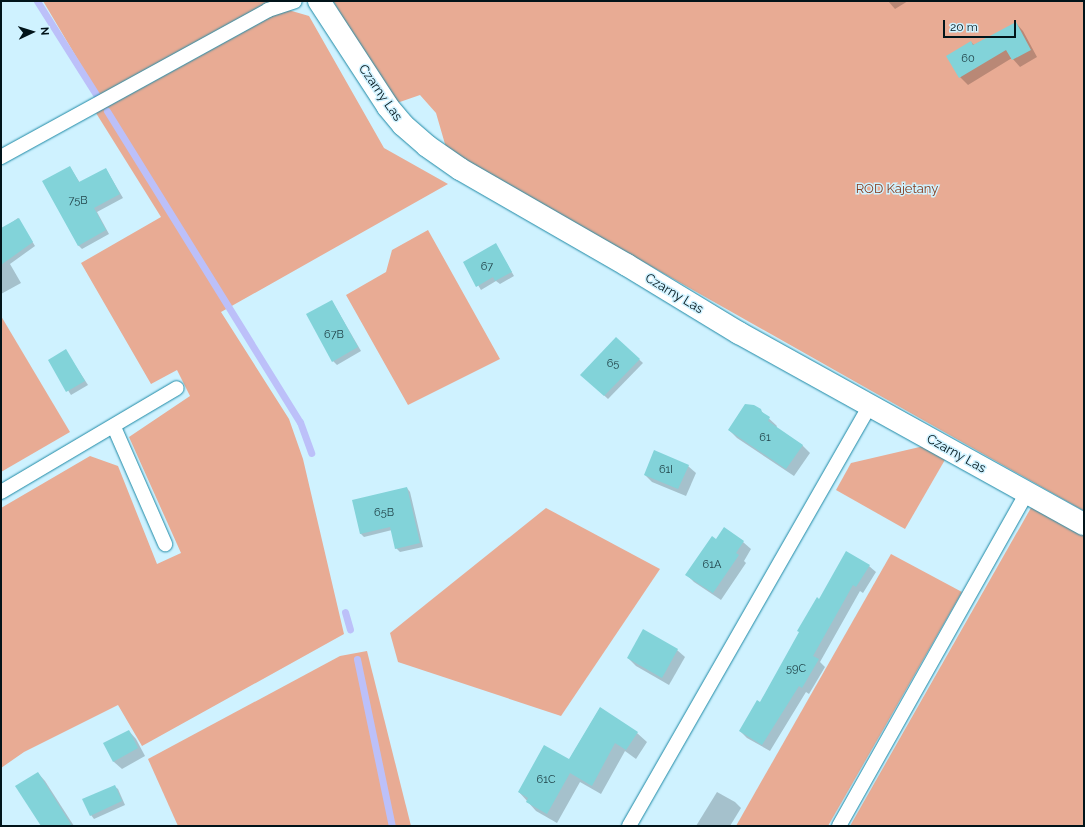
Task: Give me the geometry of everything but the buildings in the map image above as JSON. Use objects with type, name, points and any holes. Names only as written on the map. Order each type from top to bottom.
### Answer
[{"type":"street","name":"Czarny Las","points":[[319,1],[388,107],[403,125],[427,146],[460,169],[627,265],[739,333],[1084,524]]},
{"type":"lane","points":[[1,157],[268,10],[295,1]]},
{"type":"lane","points":[[1,492],[114,427],[177,388]]},
{"type":"lane","points":[[629,826],[870,406]]},
{"type":"lane","points":[[114,427],[165,544]]},
{"type":"lane","points":[[839,826],[1027,493]]},
{"type":"green space","points":[[43,1],[275,1],[100,97]]},
{"type":"green space","name":"ROD Kajetany","points":[[333,1],[1084,1],[1084,511],[447,151],[436,113],[420,95],[394,104]]},
{"type":"green space","points":[[285,9],[309,16],[384,148],[448,184],[221,312],[289,419],[303,459],[344,634],[142,746],[118,705],[24,752],[1,768],[1,508],[90,456],[118,466],[157,564],[181,553],[129,437],[190,396],[177,370],[151,384],[81,263],[161,217],[96,113]]},
{"type":"green space","points":[[428,230],[500,359],[408,405],[346,295],[386,272],[392,250]]},
{"type":"green space","points":[[1,316],[70,432],[1,472]]},
{"type":"green space","points":[[924,446],[946,458],[905,529],[836,490],[851,463]]},
{"type":"green space","points":[[1032,506],[1084,536],[1084,826],[850,826]]},
{"type":"green space","points":[[546,508],[660,569],[561,716],[398,662],[390,633]]},
{"type":"green space","points":[[891,554],[962,592],[828,826],[736,826]]},
{"type":"green space","points":[[367,651],[411,826],[178,826],[148,759],[340,656]]},
{"type":"waterway","points":[[37,1],[97,96]]},
{"type":"waterway","points":[[107,111],[300,422],[311,453]]},
{"type":"waterway","points":[[345,612],[350,629]]},
{"type":"waterway","points":[[357,659],[392,826]]}]
